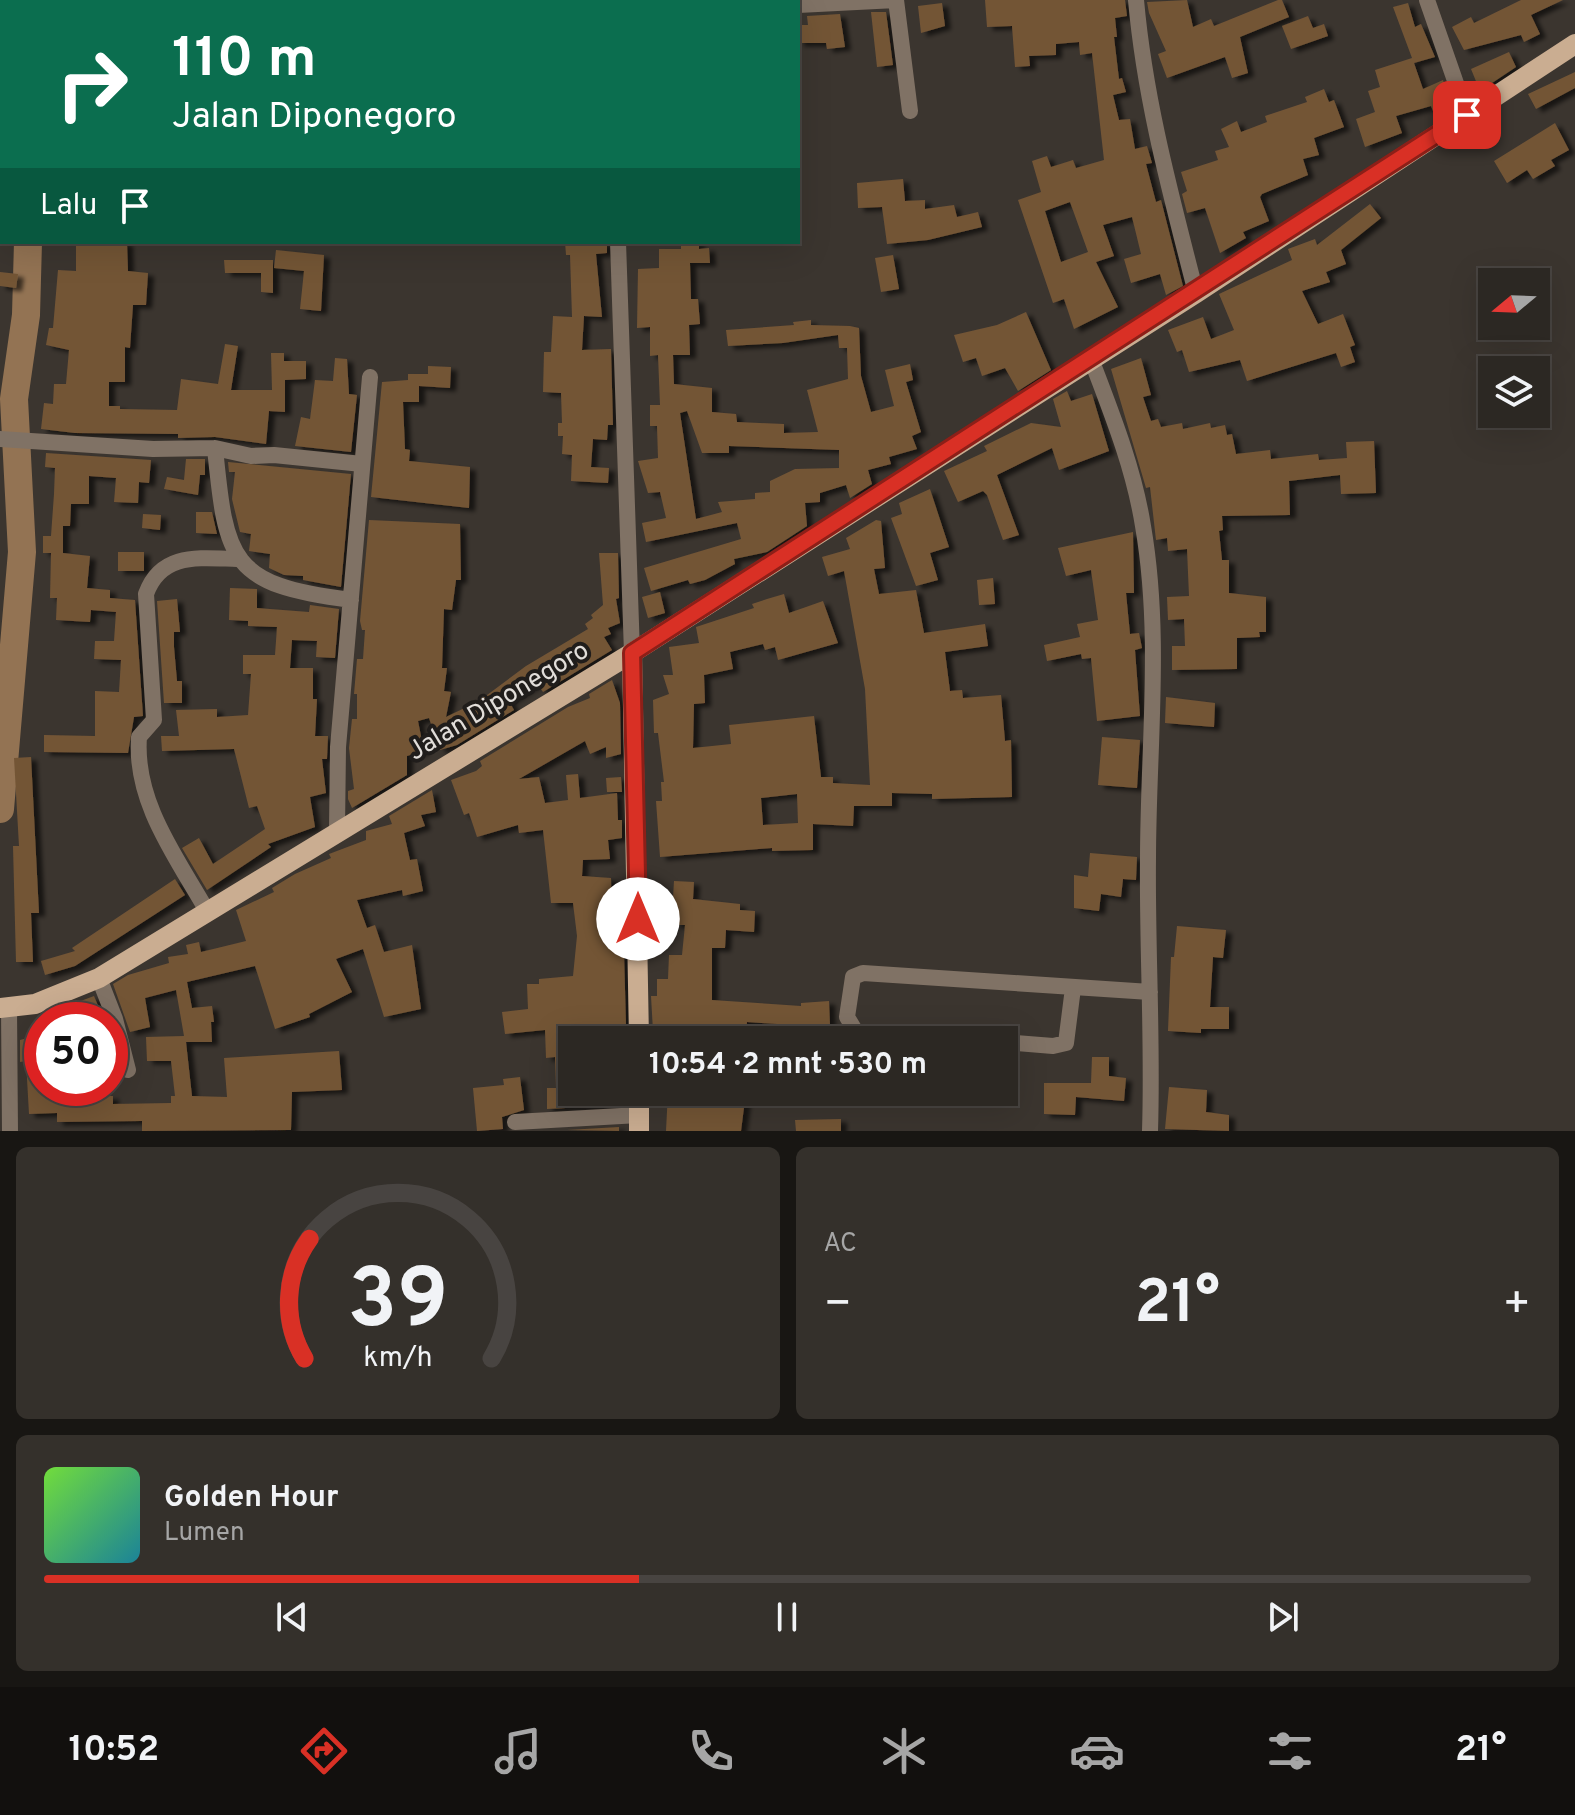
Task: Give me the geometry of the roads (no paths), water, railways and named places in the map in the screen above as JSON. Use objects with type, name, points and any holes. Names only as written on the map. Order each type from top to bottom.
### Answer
[{"type":"main road","name":"Jalan Diponegoro","points":[[4,1008],[35,1004],[99,978],[337,830],[632,653],[1196,293],[1575,44]]},
{"type":"main road","points":[[632,653],[639,1026]]},
{"type":"street","points":[[800,5],[896,0],[910,111]]},
{"type":"street","points":[[1136,0],[1142,70],[1152,124],[1196,293]]},
{"type":"street","points":[[1427,0],[1467,115]]},
{"type":"street","points":[[618,244],[632,653]]},
{"type":"street","points":[[1091,359],[1120,434],[1133,483],[1149,573],[1153,659],[1148,858],[1150,1131]]},
{"type":"street","points":[[337,830],[338,747],[370,377]]},
{"type":"street","points":[[0,439],[24,438],[153,449],[215,448],[261,458],[274,455],[362,464]]},
{"type":"street","points":[[215,448],[226,537],[237,559],[253,572],[290,589],[351,600]]},
{"type":"street","points":[[207,911],[153,817],[145,791],[139,737],[154,720],[146,594],[151,580],[172,561],[237,559]]},
{"type":"street","points":[[852,1026],[847,1017],[853,977],[863,973],[1150,992]]},
{"type":"street","points":[[99,978],[108,1002]]},
{"type":"street","points":[[1018,1043],[1053,1046],[1066,1043],[1073,988]]},
{"type":"street","points":[[4,1008],[10,1131]]},
{"type":"street","points":[[515,1122],[639,1123]]},
{"type":"waterway","points":[[0,809],[22,552],[14,399],[26,315],[28,244]]}]
